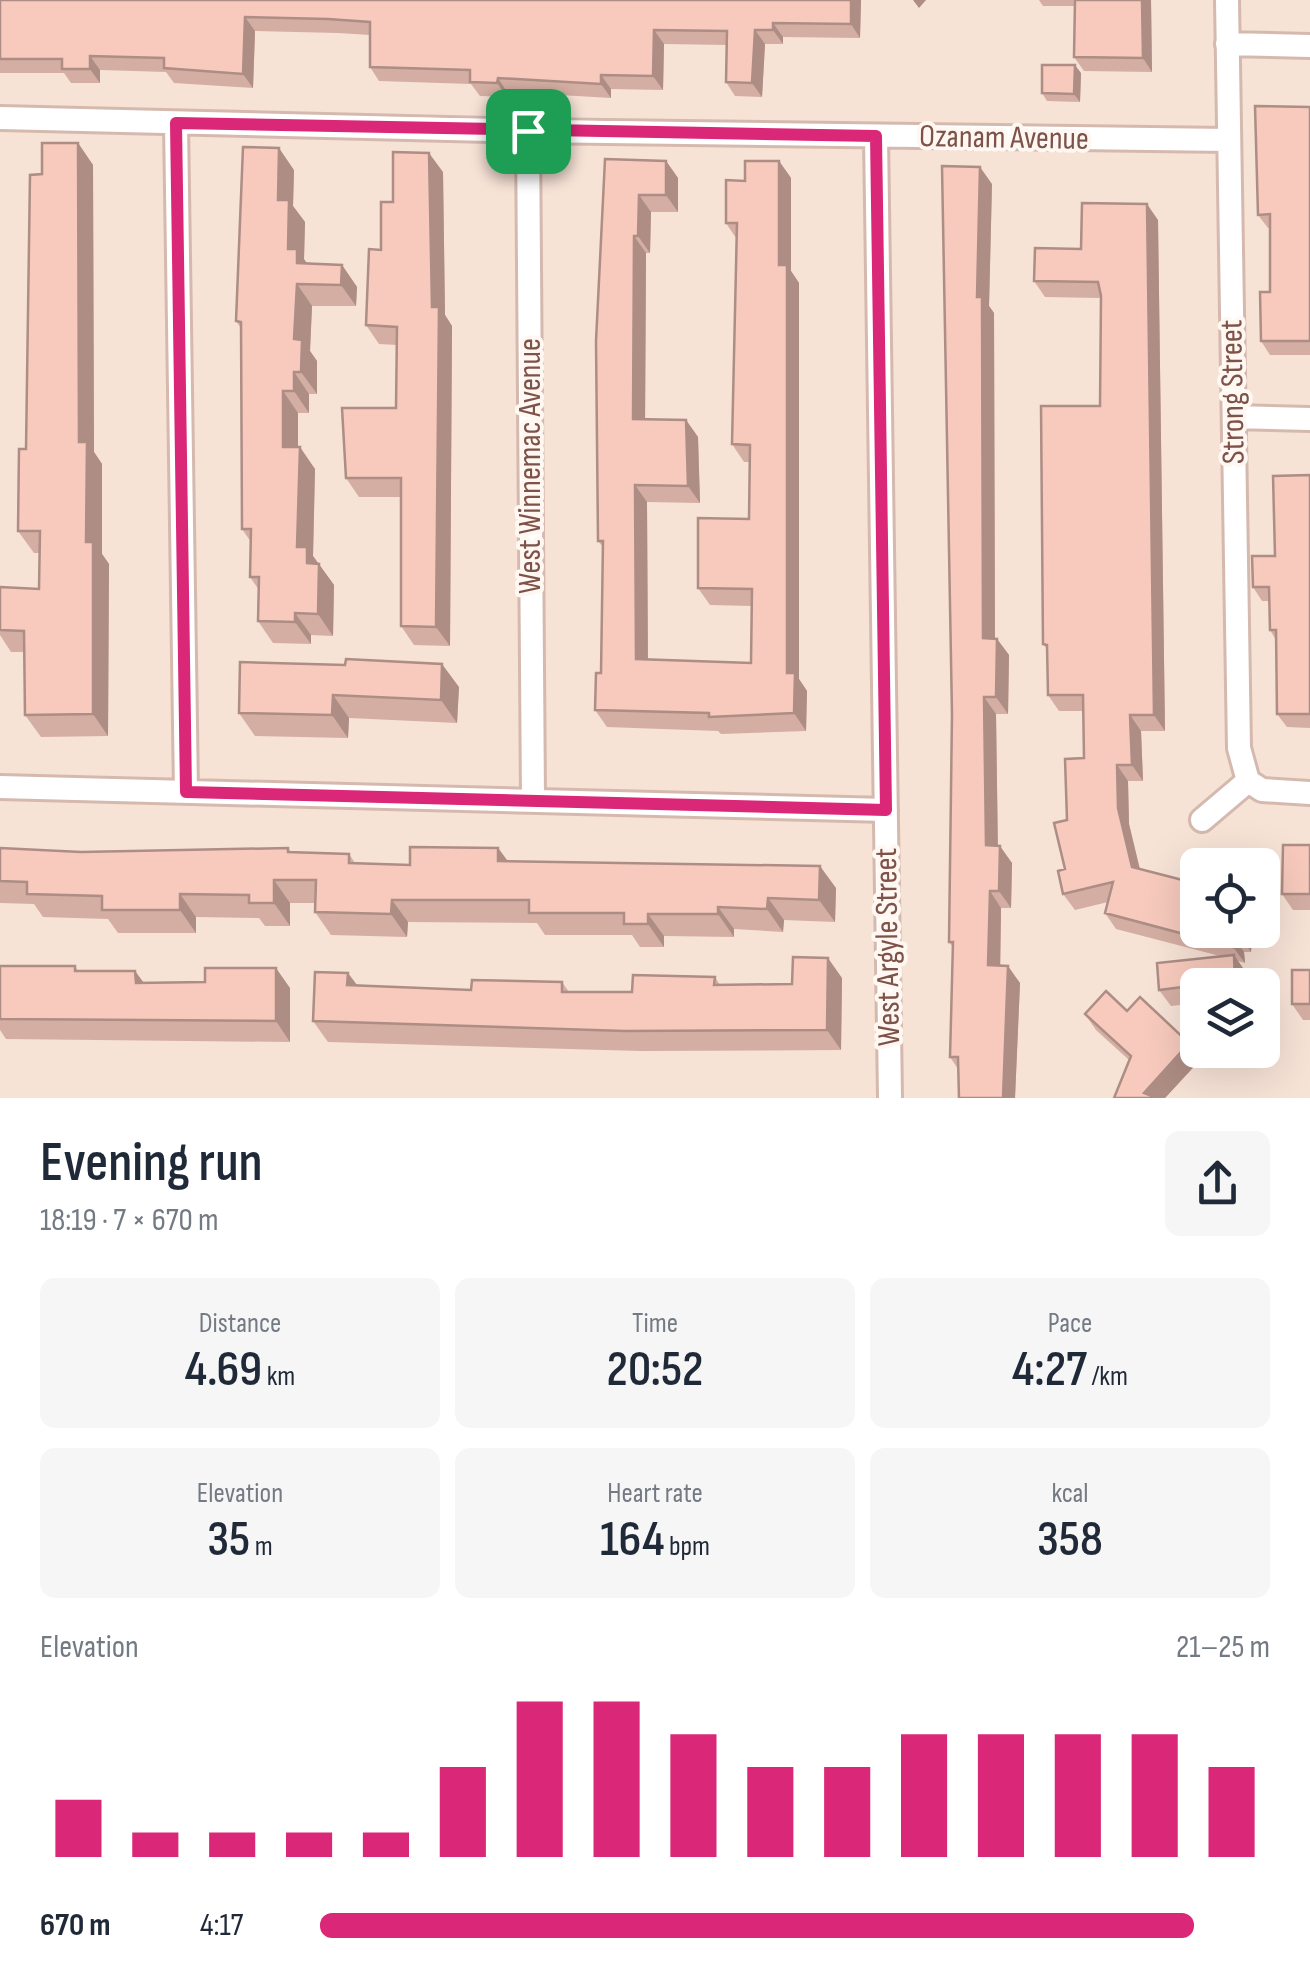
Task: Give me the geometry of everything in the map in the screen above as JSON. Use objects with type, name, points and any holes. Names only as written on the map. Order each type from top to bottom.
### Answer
[{"type":"street","name":"Strong Street","points":[[1226,0],[1239,748],[1248,781]]},
{"type":"street","points":[[1227,44],[1310,46]]},
{"type":"street","name":"Ozanam Avenue","points":[[0,118],[528,131],[1228,140]]},
{"type":"street","points":[[176,123],[186,792]]},
{"type":"street","name":"West Winnemac Avenue","points":[[528,131],[533,800]]},
{"type":"street","name":"West Argyle Street","points":[[876,136],[890,1098]]},
{"type":"street","points":[[1234,417],[1310,419]]},
{"type":"street","points":[[1202,820],[1248,781],[1262,790],[1310,793]]},
{"type":"street","points":[[0,787],[886,810]]},
{"type":"shaded area","points":[[0,0],[1310,0],[1310,1098],[0,1098]]},
{"type":"building","points":[[0,0],[851,0],[851,24],[773,23],[773,30],[755,30],[752,83],[726,82],[727,31],[654,30],[653,76],[601,75],[601,84],[498,78],[497,83],[470,82],[470,70],[370,67],[370,22],[328,19],[245,17],[243,74],[164,68],[164,58],[90,56],[90,69],[62,69],[62,59],[0,59]]},
{"type":"building","points":[[1075,0],[1142,0],[1143,58],[1074,57]]},
{"type":"building","points":[[1042,65],[1075,65],[1074,94],[1042,93]]},
{"type":"building","points":[[1255,106],[1310,107],[1310,341],[1261,341],[1260,292],[1270,292],[1270,214],[1258,215]]},
{"type":"building","points":[[42,143],[78,143],[79,442],[87,442],[86,542],[93,542],[93,714],[25,715],[24,631],[0,630],[0,587],[39,589],[40,531],[18,531],[19,449],[26,449],[30,175],[42,174]]},
{"type":"building","points":[[243,147],[279,148],[278,200],[289,200],[288,249],[297,249],[297,263],[342,265],[341,285],[297,284],[294,339],[302,340],[301,372],[294,372],[294,391],[283,391],[283,447],[300,447],[297,547],[307,547],[307,563],[319,564],[318,614],[295,613],[295,622],[258,621],[259,577],[250,577],[251,529],[242,529],[241,322],[236,321]]},
{"type":"building","points":[[393,152],[429,153],[432,307],[439,307],[436,627],[401,626],[401,478],[346,478],[342,408],[396,408],[397,327],[366,325],[369,249],[381,250],[381,202],[393,202]]},
{"type":"building","points":[[605,159],[666,161],[666,195],[639,195],[638,236],[634,236],[633,419],[686,420],[688,486],[635,485],[636,659],[751,663],[752,589],[698,588],[698,518],[749,519],[750,445],[732,444],[737,223],[726,223],[726,180],[745,181],[745,161],[779,161],[779,265],[787,265],[787,673],[795,673],[794,713],[709,717],[709,713],[595,710],[596,673],[601,673],[603,541],[598,541],[596,341]]},
{"type":"building","points":[[942,166],[980,167],[977,297],[982,297],[983,638],[997,639],[996,697],[984,697],[986,845],[1000,846],[999,891],[990,891],[988,965],[1008,966],[1003,1098],[959,1098],[958,1057],[950,1057],[952,714]]},
{"type":"building","points":[[1082,203],[1147,204],[1154,715],[1130,715],[1132,765],[1117,765],[1118,808],[1132,867],[1180,879],[1180,933],[1105,913],[1113,882],[1063,894],[1058,871],[1065,869],[1054,823],[1067,820],[1065,759],[1084,758],[1083,695],[1048,695],[1047,645],[1043,644],[1041,406],[1100,406],[1101,296],[1098,282],[1034,281],[1035,248],[1081,249]]},
{"type":"building","points":[[1310,475],[1310,714],[1277,714],[1276,630],[1270,630],[1269,587],[1253,587],[1252,556],[1275,556],[1273,476]]},
{"type":"building","points":[[346,659],[442,664],[441,700],[333,695],[332,715],[239,713],[240,662],[345,665]]},
{"type":"building","points":[[1283,845],[1310,845],[1310,894],[1282,894]]},
{"type":"building","points":[[410,847],[498,848],[498,861],[820,866],[819,900],[768,898],[767,909],[718,907],[718,914],[648,914],[648,924],[624,924],[624,913],[529,913],[529,900],[392,900],[391,914],[315,912],[316,880],[274,880],[274,903],[249,903],[249,895],[180,894],[180,910],[102,910],[102,896],[27,894],[27,882],[0,881],[0,848],[81,852],[288,848],[288,852],[349,854],[349,863],[410,865]]},
{"type":"building","points":[[1234,955],[1234,968],[1180,968],[1180,987],[1159,990],[1157,963]]},
{"type":"building","points":[[793,957],[828,958],[827,1030],[625,1031],[313,1021],[315,972],[348,973],[347,985],[471,990],[472,980],[562,982],[562,992],[632,992],[633,975],[715,977],[714,985],[792,984]]},
{"type":"building","points":[[0,966],[135,971],[136,983],[205,982],[205,968],[276,968],[276,1021],[0,1019]]},
{"type":"building","points":[[1292,970],[1310,970],[1310,1004],[1292,1004]]},
{"type":"building","points":[[1106,991],[1127,1011],[1140,997],[1180,1035],[1180,1053],[1144,1093],[1157,1098],[1114,1098],[1131,1056],[1085,1014]]},
{"type":"route","points":[[176,123],[528,131],[876,136],[886,810],[186,792],[176,123]]}]
